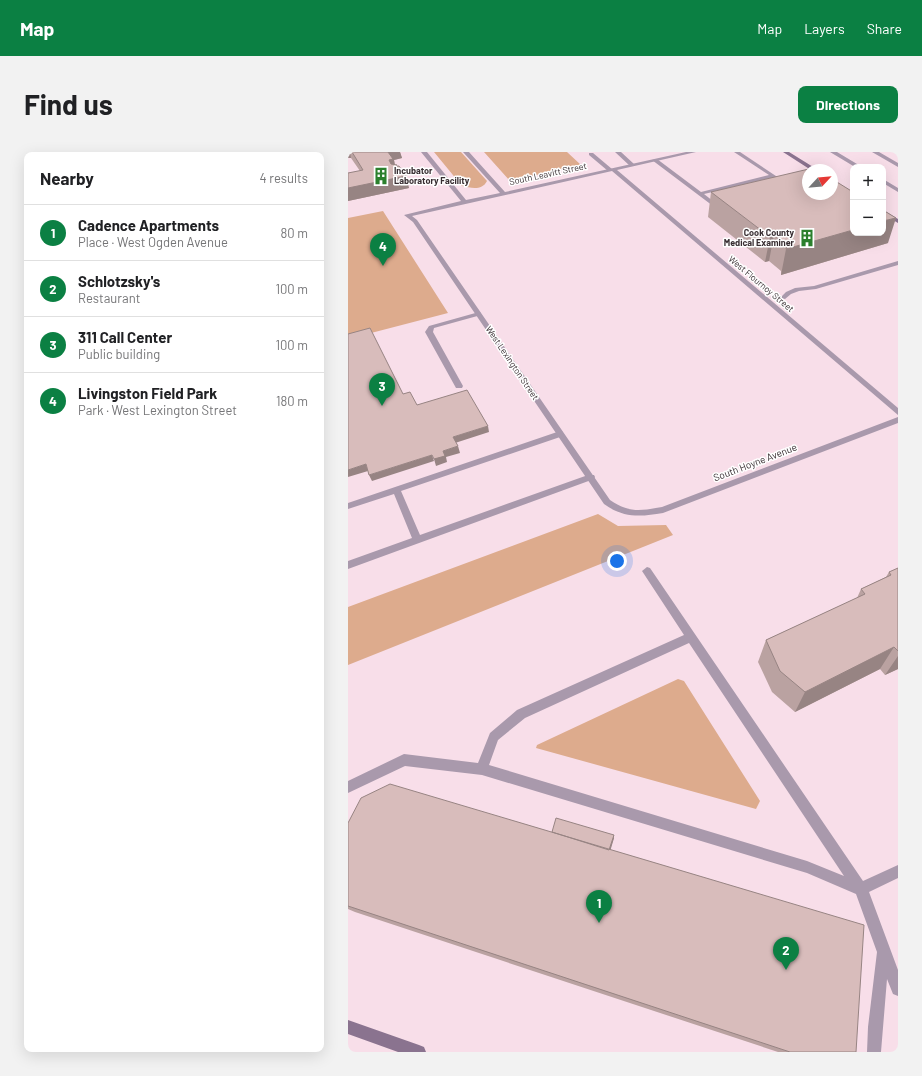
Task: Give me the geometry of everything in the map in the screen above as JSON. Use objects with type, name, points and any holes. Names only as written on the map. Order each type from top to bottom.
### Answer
[{"type":"street","points":[[424,152],[464,202]]},
{"type":"street","points":[[466,152],[503,194]]},
{"type":"street","points":[[618,152],[632,165]]},
{"type":"street","points":[[626,152],[640,163]]},
{"type":"street","name":"South Leavitt Street","points":[[407,215],[693,152]]},
{"type":"street","points":[[737,152],[786,185],[787,189],[783,192]]},
{"type":"street","points":[[786,152],[805,164]]},
{"type":"street","points":[[833,152],[854,164]]},
{"type":"street","points":[[875,152],[898,164]]},
{"type":"street","name":"West Flournoy Street","points":[[591,154],[769,302],[898,412]]},
{"type":"street","points":[[655,160],[717,207],[728,205]]},
{"type":"street","points":[[699,194],[773,176]]},
{"type":"street","points":[[886,183],[898,190]]},
{"type":"street","points":[[886,214],[898,221]]},
{"type":"street","name":"West Lexington Street","points":[[407,215],[415,221],[607,502],[619,511]]},
{"type":"street","points":[[769,302],[812,292],[814,288],[898,263]]},
{"type":"street","points":[[459,386],[429,332],[431,327],[479,314]]},
{"type":"street","name":"South Hoyne Avenue","points":[[619,511],[638,515],[663,510],[898,420]]},
{"type":"street","points":[[348,506],[560,434]]},
{"type":"street","points":[[348,565],[591,478]]},
{"type":"street","points":[[396,489],[417,540]]},
{"type":"street","points":[[647,571],[861,889],[898,989]]},
{"type":"street","points":[[482,769],[494,737],[521,714],[691,637]]},
{"type":"street","points":[[348,787],[404,760],[482,769],[807,867],[861,889],[898,871]]},
{"type":"street","points":[[874,1052],[875,1027],[884,953]]},
{"type":"street","points":[[348,1027],[418,1052]]},
{"type":"shaded area","points":[[434,152],[461,152],[487,181],[479,188],[462,186]]},
{"type":"shaded area","points":[[484,152],[567,152],[581,165],[510,181]]},
{"type":"shaded area","points":[[383,211],[448,313],[348,339],[348,218]]},
{"type":"shaded area","points":[[598,514],[618,526],[666,525],[673,535],[348,665],[348,607]]},
{"type":"shaded area","points":[[678,679],[684,681],[760,801],[756,809],[536,748],[537,745]]},
{"type":"building","points":[[352,152],[388,152],[393,159],[389,160],[391,164],[397,165],[394,167],[399,166],[406,176],[348,188],[348,173],[363,170]]},
{"type":"building","points":[[802,171],[802,200],[838,200],[838,183],[850,190],[850,231],[786,249],[787,246],[774,235],[770,237],[711,192]]},
{"type":"building","points":[[886,212],[896,218],[886,220]]},
{"type":"building","points":[[370,328],[403,394],[410,392],[417,405],[467,390],[488,426],[453,437],[458,446],[443,451],[445,456],[434,459],[432,455],[369,475],[366,464],[348,470],[348,334]]},
{"type":"building","points":[[898,568],[898,651],[894,647],[805,692],[780,671],[766,640],[865,594],[861,589],[891,575],[889,572]]},
{"type":"building","points":[[390,784],[864,925],[856,1052],[790,1052],[348,906],[348,823],[361,798]]},
{"type":"building","points":[[556,818],[614,835],[609,850],[552,832]]},
{"type":"place","name":"Incubator Laboratory Facility","points":[[381,176]]},
{"type":"place","name":"Cook County Medical Examiner","points":[[807,238]]},
{"type":"place","name":"Livingston Field Park","points":[[383,266]]},
{"type":"place","name":"311 Call Center","points":[[382,406]]},
{"type":"place","name":"Cadence Apartments","points":[[599,923]]},
{"type":"place","name":"Schlotzsky's","points":[[786,970]]}]
